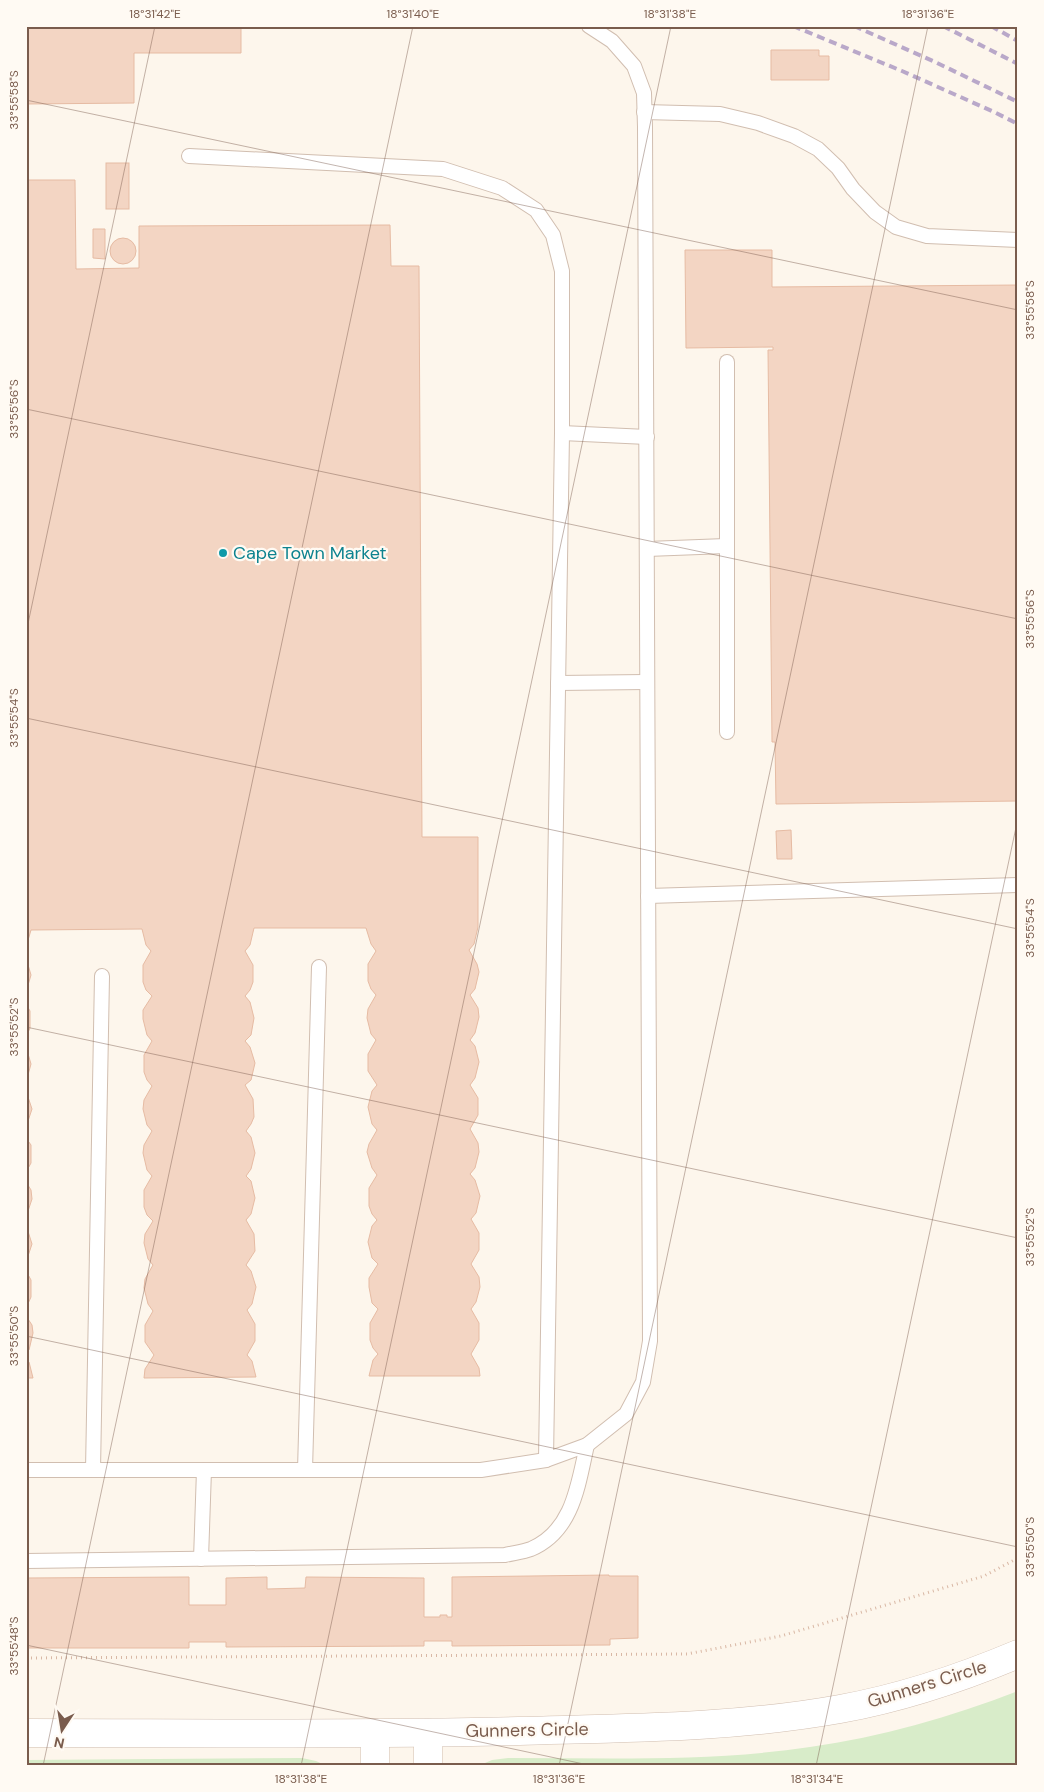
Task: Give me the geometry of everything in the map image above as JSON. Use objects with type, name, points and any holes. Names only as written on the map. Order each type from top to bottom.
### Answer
[{"type":"street","name":"Gunners Circle","points":[[26,1733],[428,1733],[641,1728],[763,1720],[842,1709],[920,1690],[1018,1654]]},
{"type":"street","points":[[375,1733],[375,1766]]},
{"type":"street","points":[[428,1733],[428,1766]]},
{"type":"lane","points":[[26,1470],[481,1470],[546,1460],[587,1445],[626,1414],[643,1382],[650,1341],[644,93],[634,66],[612,41],[589,26]]},
{"type":"lane","points":[[644,112],[720,114],[758,123],[794,136],[818,149],[838,168],[853,189],[875,212],[896,227],[927,236],[1018,240]]},
{"type":"lane","points":[[189,156],[443,169],[502,188],[536,210],[553,235],[562,271],[562,433],[546,1460]]},
{"type":"lane","points":[[727,362],[727,732]]},
{"type":"lane","points":[[562,433],[647,437]]},
{"type":"lane","points":[[647,549],[726,546]]},
{"type":"lane","points":[[558,683],[646,682]]},
{"type":"lane","points":[[648,896],[1018,885]]},
{"type":"lane","points":[[304,1470],[319,968]]},
{"type":"lane","points":[[93,1470],[102,976]]},
{"type":"lane","points":[[26,1561],[505,1555],[530,1550],[548,1540],[565,1521],[576,1496],[587,1445]]},
{"type":"lane","points":[[201,1559],[204,1470]]},
{"type":"path","points":[[26,1658],[687,1654],[782,1636],[984,1576],[1018,1558]]},
{"type":"green space","points":[[1018,1691],[1018,1766],[478,1766],[492,1760],[508,1758],[697,1757],[772,1752],[810,1747],[863,1738],[915,1725]]},
{"type":"green space","points":[[302,1758],[327,1766],[26,1766],[26,1760]]},
{"type":"building","points":[[26,26],[241,26],[241,53],[134,53],[134,103],[26,104]]},
{"type":"building","points":[[771,50],[819,50],[819,56],[829,56],[829,80],[771,80]]},
{"type":"building","name":"Cape Town Market","points":[[26,131],[27,180],[75,180],[76,269],[139,268],[139,226],[390,225],[391,266],[419,266],[422,837],[478,837],[478,927],[474,944],[469,950],[479,972],[475,989],[470,995],[478,1008],[479,1017],[475,1033],[470,1040],[475,1046],[479,1062],[475,1078],[470,1085],[478,1098],[478,1115],[470,1129],[478,1143],[479,1152],[475,1168],[470,1174],[475,1180],[480,1196],[476,1213],[471,1219],[479,1233],[479,1250],[471,1264],[479,1277],[480,1287],[476,1302],[471,1309],[479,1323],[479,1340],[471,1354],[479,1368],[480,1376],[369,1376],[373,1360],[378,1354],[370,1340],[370,1323],[378,1309],[372,1303],[369,1278],[378,1264],[372,1258],[368,1242],[372,1226],[377,1220],[369,1206],[369,1188],[377,1175],[372,1168],[367,1152],[377,1130],[372,1124],[368,1107],[372,1091],[377,1085],[368,1071],[368,1054],[376,1040],[371,1034],[367,1018],[368,1009],[376,995],[368,981],[368,964],[376,951],[371,944],[366,928],[254,928],[250,945],[245,951],[253,965],[253,982],[245,996],[250,1002],[254,1018],[251,1035],[245,1041],[250,1047],[255,1063],[251,1080],[245,1085],[253,1099],[254,1117],[246,1131],[251,1137],[255,1153],[251,1169],[246,1176],[251,1181],[255,1198],[251,1214],[246,1220],[254,1234],[255,1251],[246,1265],[251,1271],[256,1287],[252,1304],[247,1310],[255,1324],[255,1341],[247,1355],[252,1361],[256,1377],[144,1378],[145,1369],[154,1355],[145,1342],[145,1325],[153,1311],[148,1304],[144,1288],[145,1279],[153,1265],[148,1259],[144,1243],[145,1234],[153,1221],[147,1215],[144,1207],[144,1190],[152,1176],[147,1170],[143,1153],[144,1145],[152,1131],[147,1125],[143,1109],[144,1100],[152,1086],[144,1072],[144,1055],[152,1041],[147,1035],[143,1019],[143,1010],[152,996],[146,990],[143,982],[143,965],[151,951],[146,945],[142,929],[31,930],[26,947]]},
{"type":"building","points":[[106,163],[129,163],[129,209],[106,209]]},
{"type":"building","points":[[93,229],[105,229],[105,259],[93,258]]},
{"type":"building","points":[[123,238],[132,242],[136,251],[132,260],[123,264],[114,260],[110,251],[114,242]]},
{"type":"building","points":[[685,250],[772,250],[772,287],[1018,285],[1018,801],[776,804],[775,742],[772,742],[768,350],[773,350],[773,347],[686,348]]},
{"type":"building","points":[[791,830],[792,859],[777,859],[776,831]]},
{"type":"building","points":[[26,958],[31,975],[26,992]]},
{"type":"building","points":[[26,1004],[30,1011],[30,1028],[26,1037]]},
{"type":"building","points":[[26,1047],[31,1064],[26,1082]]},
{"type":"building","points":[[26,1091],[32,1109],[26,1127]]},
{"type":"building","points":[[26,1138],[31,1145],[31,1163],[26,1172]]},
{"type":"building","points":[[26,1182],[31,1190],[32,1199],[26,1217]]},
{"type":"building","points":[[26,1225],[32,1244],[26,1262]]},
{"type":"building","points":[[26,1271],[31,1280],[31,1297],[26,1308]]},
{"type":"building","points":[[26,1316],[32,1325],[33,1333],[29,1350],[26,1353]]},
{"type":"building","points":[[26,1359],[29,1362],[33,1378],[26,1378]]},
{"type":"building","points":[[638,1576],[638,1638],[610,1639],[610,1645],[452,1646],[452,1641],[424,1641],[424,1646],[226,1647],[226,1642],[189,1642],[189,1648],[26,1648],[26,1578],[189,1577],[189,1605],[226,1605],[226,1578],[267,1577],[267,1589],[305,1588],[306,1577],[424,1578],[424,1617],[447,1615],[447,1617],[452,1617],[452,1577]]},
{"type":"railway","points":[[793,26],[902,71],[1018,124]]},
{"type":"railway","points":[[854,26],[1018,102]]},
{"type":"railway","points":[[943,26],[1018,64]]},
{"type":"railway","points":[[991,26],[1018,41]]},
{"type":"place","name":"Cape Town Market","points":[[223,553]]}]
